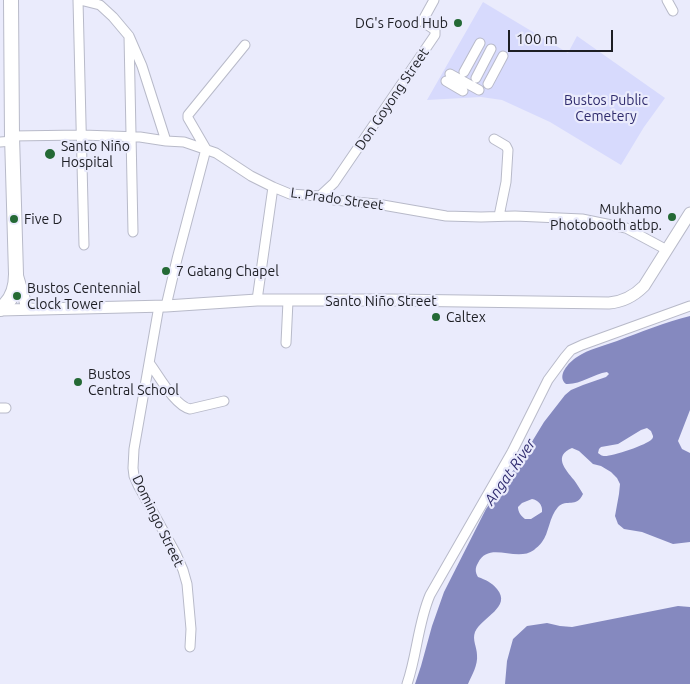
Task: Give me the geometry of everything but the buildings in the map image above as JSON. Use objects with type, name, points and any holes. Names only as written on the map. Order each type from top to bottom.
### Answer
[{"type":"main road","points":[[0,309],[5,306],[12,294],[16,281],[8,140],[11,0]]},
{"type":"street","points":[[84,245],[79,0],[100,5],[114,16],[129,36],[142,66],[166,141]]},
{"type":"street","name":"Don Goyong Street","points":[[320,196],[334,183],[435,35],[435,30],[423,22],[434,0]]},
{"type":"street","points":[[667,0],[673,11]]},
{"type":"street","points":[[129,36],[133,232]]},
{"type":"street","points":[[464,72],[480,43]]},
{"type":"street","points":[[206,149],[188,115],[245,45]]},
{"type":"street","points":[[476,78],[491,49]]},
{"type":"street","points":[[488,84],[504,56]]},
{"type":"street","points":[[463,90],[448,77],[479,90]]},
{"type":"street","name":"L. Prado Street","points":[[8,140],[82,135],[184,142],[216,153],[272,188],[290,194],[377,204],[446,216],[515,216],[582,219],[626,228],[667,250]]},
{"type":"street","points":[[494,139],[506,146],[508,150],[506,182],[499,216]]},
{"type":"street","name":"Domingo Street","points":[[190,647],[188,584],[176,554],[134,476],[133,468],[139,416],[163,306],[206,149]]},
{"type":"street","points":[[257,300],[272,188]]},
{"type":"street","name":"Santo Niño Street","points":[[0,309],[163,306],[257,300],[398,300],[609,304],[627,299],[640,290],[688,220]]},
{"type":"street","points":[[16,274],[27,308]]},
{"type":"street","points":[[286,343],[288,301]]},
{"type":"street","points":[[407,684],[425,608],[430,595],[512,452],[548,380],[559,363],[571,350],[582,345],[690,306]]},
{"type":"street","points":[[150,364],[174,398],[185,408],[190,409],[224,401]]},
{"type":"green space","name":"Bustos Public Cemetery","points":[[483,2],[568,53],[577,36],[665,98],[644,127],[621,165],[550,122],[502,100],[481,97],[427,100]]},
{"type":"water","points":[[690,316],[690,410],[678,441],[682,449],[690,453],[690,542],[673,544],[642,532],[624,529],[618,524],[615,516],[620,484],[617,478],[601,466],[593,464],[579,451],[572,448],[566,451],[563,455],[562,463],[583,494],[580,498],[574,502],[561,504],[558,507],[544,538],[534,550],[519,554],[489,553],[483,556],[477,565],[476,573],[478,577],[497,589],[501,595],[501,601],[494,612],[475,632],[477,662],[468,684],[415,684],[444,592],[486,509],[522,458],[544,422],[565,395],[571,390],[606,377],[609,374],[607,372],[602,373],[576,383],[566,384],[562,377],[567,366],[577,357],[591,350],[662,324]],"holes":[[[647,428],[651,431],[653,438],[644,444],[609,456],[603,456],[598,453],[601,447],[618,444]],[[532,499],[540,503],[542,512],[531,519],[525,519],[520,514],[518,507]]]},
{"type":"water","points":[[678,606],[690,607],[690,684],[505,684],[507,661],[513,639],[527,626],[547,623],[572,627]]},
{"type":"place","name":"DG's Food Hub","points":[[458,23]]},
{"type":"place","name":"Santo Niño Hospital","points":[[50,154]]},
{"type":"place","name":"Mukhamo Photobooth atbp.","points":[[672,217]]},
{"type":"place","name":"Five D","points":[[14,219]]},
{"type":"place","name":"7 Gatang Chapel","points":[[166,271]]},
{"type":"place","name":"Bustos Centennial Clock Tower","points":[[17,296]]},
{"type":"place","name":"Caltex","points":[[436,317]]},
{"type":"place","name":"Bustos Central School","points":[[78,382]]},
{"type":"water label","name":"Angat River","points":[[510,472]]}]
